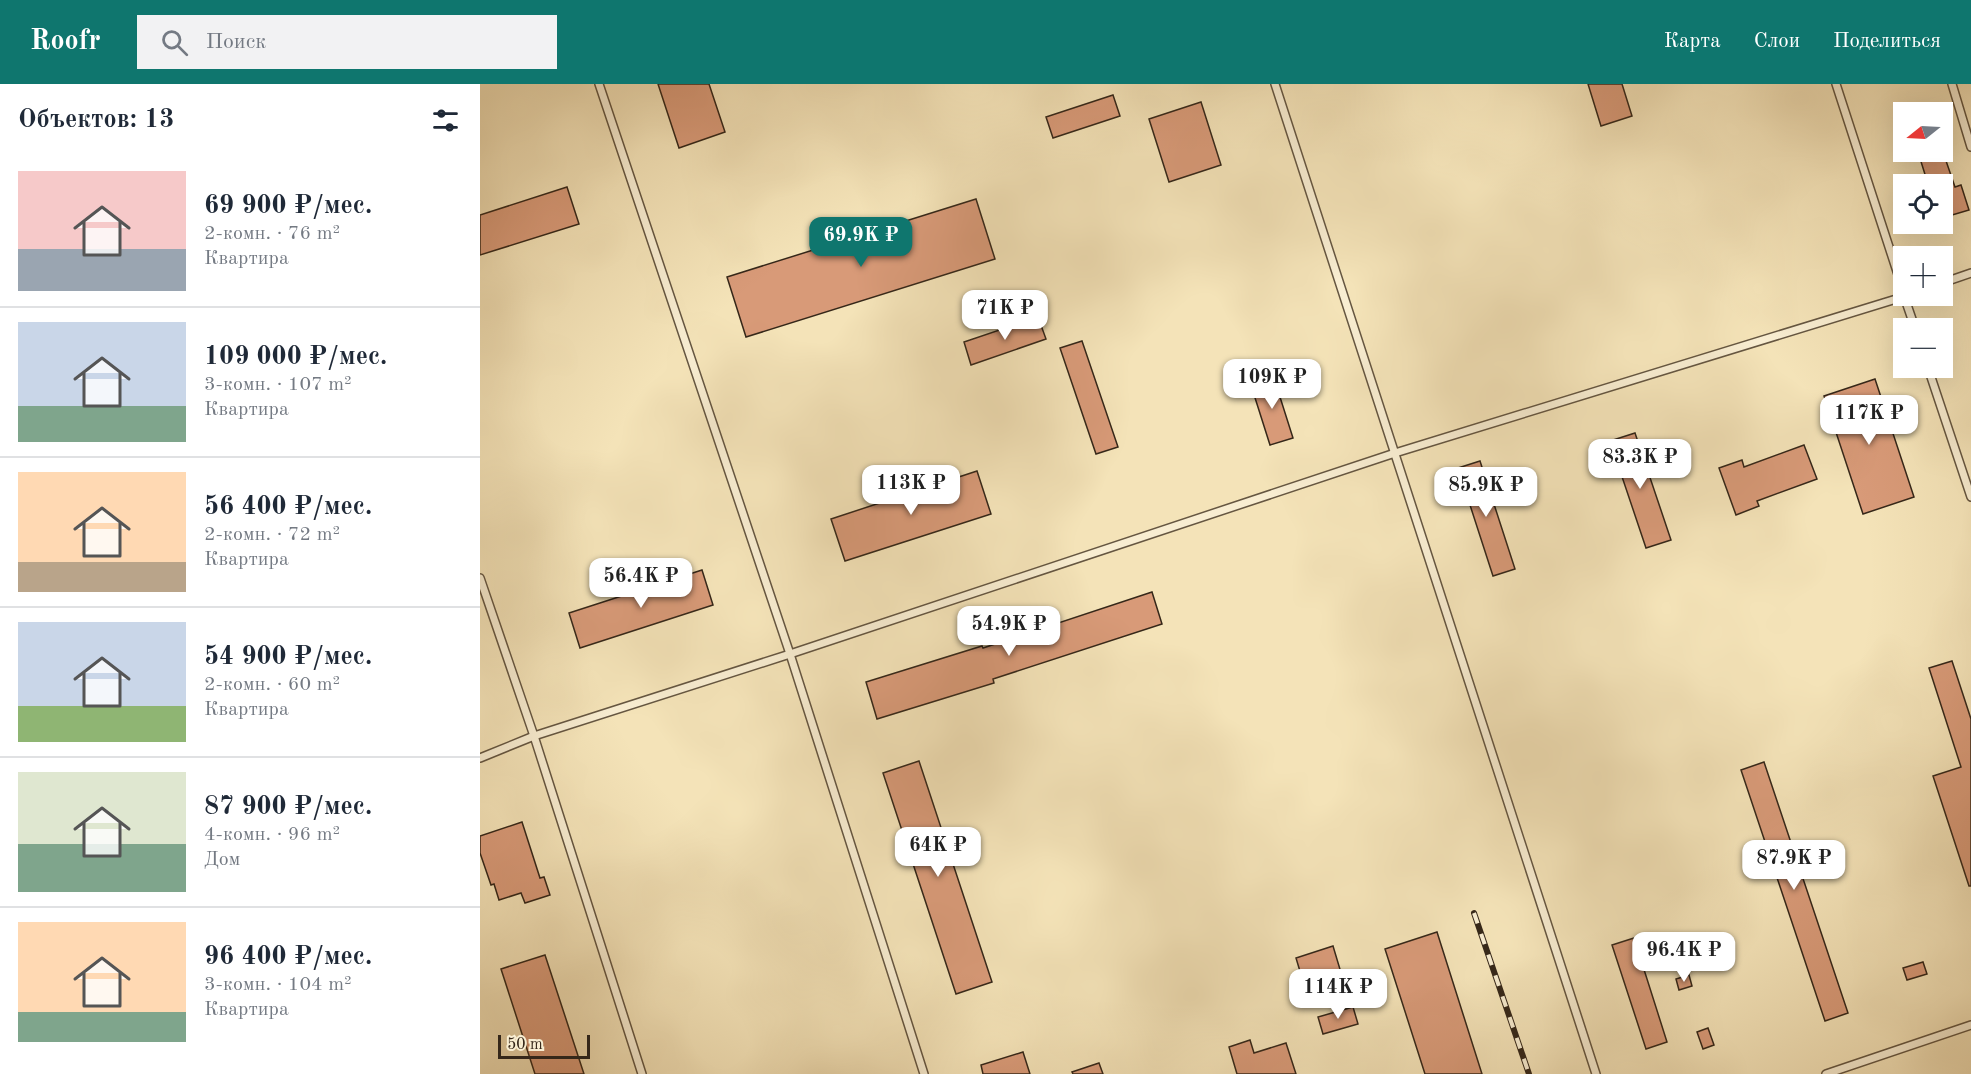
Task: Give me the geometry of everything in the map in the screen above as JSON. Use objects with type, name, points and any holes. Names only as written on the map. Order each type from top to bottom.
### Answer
[{"type":"lane","points":[[599,84],[790,654],[924,1074]]},
{"type":"lane","points":[[1275,84],[1596,1074]]},
{"type":"lane","points":[[1836,84],[1893,258]]},
{"type":"lane","points":[[1952,84],[1971,147]]},
{"type":"lane","points":[[1953,279],[1971,273]]},
{"type":"lane","points":[[480,758],[534,736],[790,654],[1395,453],[1893,299]]},
{"type":"lane","points":[[1931,378],[1971,497]]},
{"type":"lane","points":[[480,578],[534,736],[642,1074]]},
{"type":"lane","points":[[1826,1074],[1971,1025]]},
{"type":"building","points":[[658,84],[709,84],[725,132],[679,148]]},
{"type":"building","points":[[1588,84],[1622,84],[1632,116],[1601,126]]},
{"type":"building","points":[[1113,95],[1120,116],[1053,138],[1046,117]]},
{"type":"building","points":[[1201,102],[1221,165],[1169,182],[1149,119]]},
{"type":"building","points":[[1921,162],[1946,162],[1951,174],[1925,174]]},
{"type":"building","points":[[1953,181],[1955,187],[1961,185],[1969,210],[1953,215]]},
{"type":"building","points":[[567,187],[579,224],[480,255],[480,215]]},
{"type":"building","points":[[976,199],[995,259],[746,337],[727,277]]},
{"type":"building","points":[[1038,317],[1046,339],[971,365],[964,342]]},
{"type":"building","points":[[1082,341],[1118,447],[1096,454],[1060,348]]},
{"type":"building","points":[[1273,375],[1293,438],[1270,445],[1250,382]]},
{"type":"building","points":[[1875,379],[1914,497],[1863,514],[1824,396]]},
{"type":"building","points":[[1635,433],[1671,540],[1646,548],[1610,441]]},
{"type":"building","points":[[1804,445],[1817,479],[1757,501],[1759,506],[1736,515],[1719,468],[1742,460],[1744,467]]},
{"type":"building","points":[[1480,461],[1515,569],[1493,576],[1458,468]]},
{"type":"building","points":[[977,471],[991,514],[845,561],[831,519]]},
{"type":"building","points":[[702,570],[713,605],[580,648],[569,613]]},
{"type":"building","points":[[1152,592],[1162,624],[993,679],[994,683],[877,719],[866,682],[982,646],[983,648]]},
{"type":"building","points":[[1952,661],[1971,719],[1971,886],[1969,886],[1933,776],[1961,767],[1929,668]]},
{"type":"building","points":[[919,761],[992,982],[956,994],[883,773]]},
{"type":"building","points":[[1764,762],[1848,1013],[1825,1021],[1741,770]]},
{"type":"building","points":[[522,822],[540,878],[544,877],[550,895],[525,903],[521,893],[499,900],[480,853],[480,836]]},
{"type":"building","points":[[1437,932],[1482,1074],[1425,1074],[1385,949]]},
{"type":"building","points":[[1634,938],[1667,1042],[1646,1049],[1612,945]]},
{"type":"building","points":[[1333,946],[1342,976],[1305,988],[1296,958]]},
{"type":"building","points":[[545,955],[584,1074],[535,1074],[501,969]]},
{"type":"building","points":[[1923,962],[1927,974],[1907,980],[1903,968]]},
{"type":"building","points":[[1689,975],[1692,986],[1679,990],[1676,979]]},
{"type":"building","points":[[1353,1007],[1358,1024],[1323,1034],[1318,1017]]},
{"type":"building","points":[[1708,1028],[1714,1045],[1703,1049],[1697,1032]]},
{"type":"building","points":[[1250,1040],[1254,1053],[1286,1043],[1296,1074],[1237,1074],[1229,1047]]},
{"type":"building","points":[[1023,1052],[1030,1074],[983,1074],[981,1065]]},
{"type":"building","points":[[1099,1063],[1103,1074],[1073,1074],[1072,1072]]},
{"type":"railway","points":[[1474,913],[1529,1074]]}]
